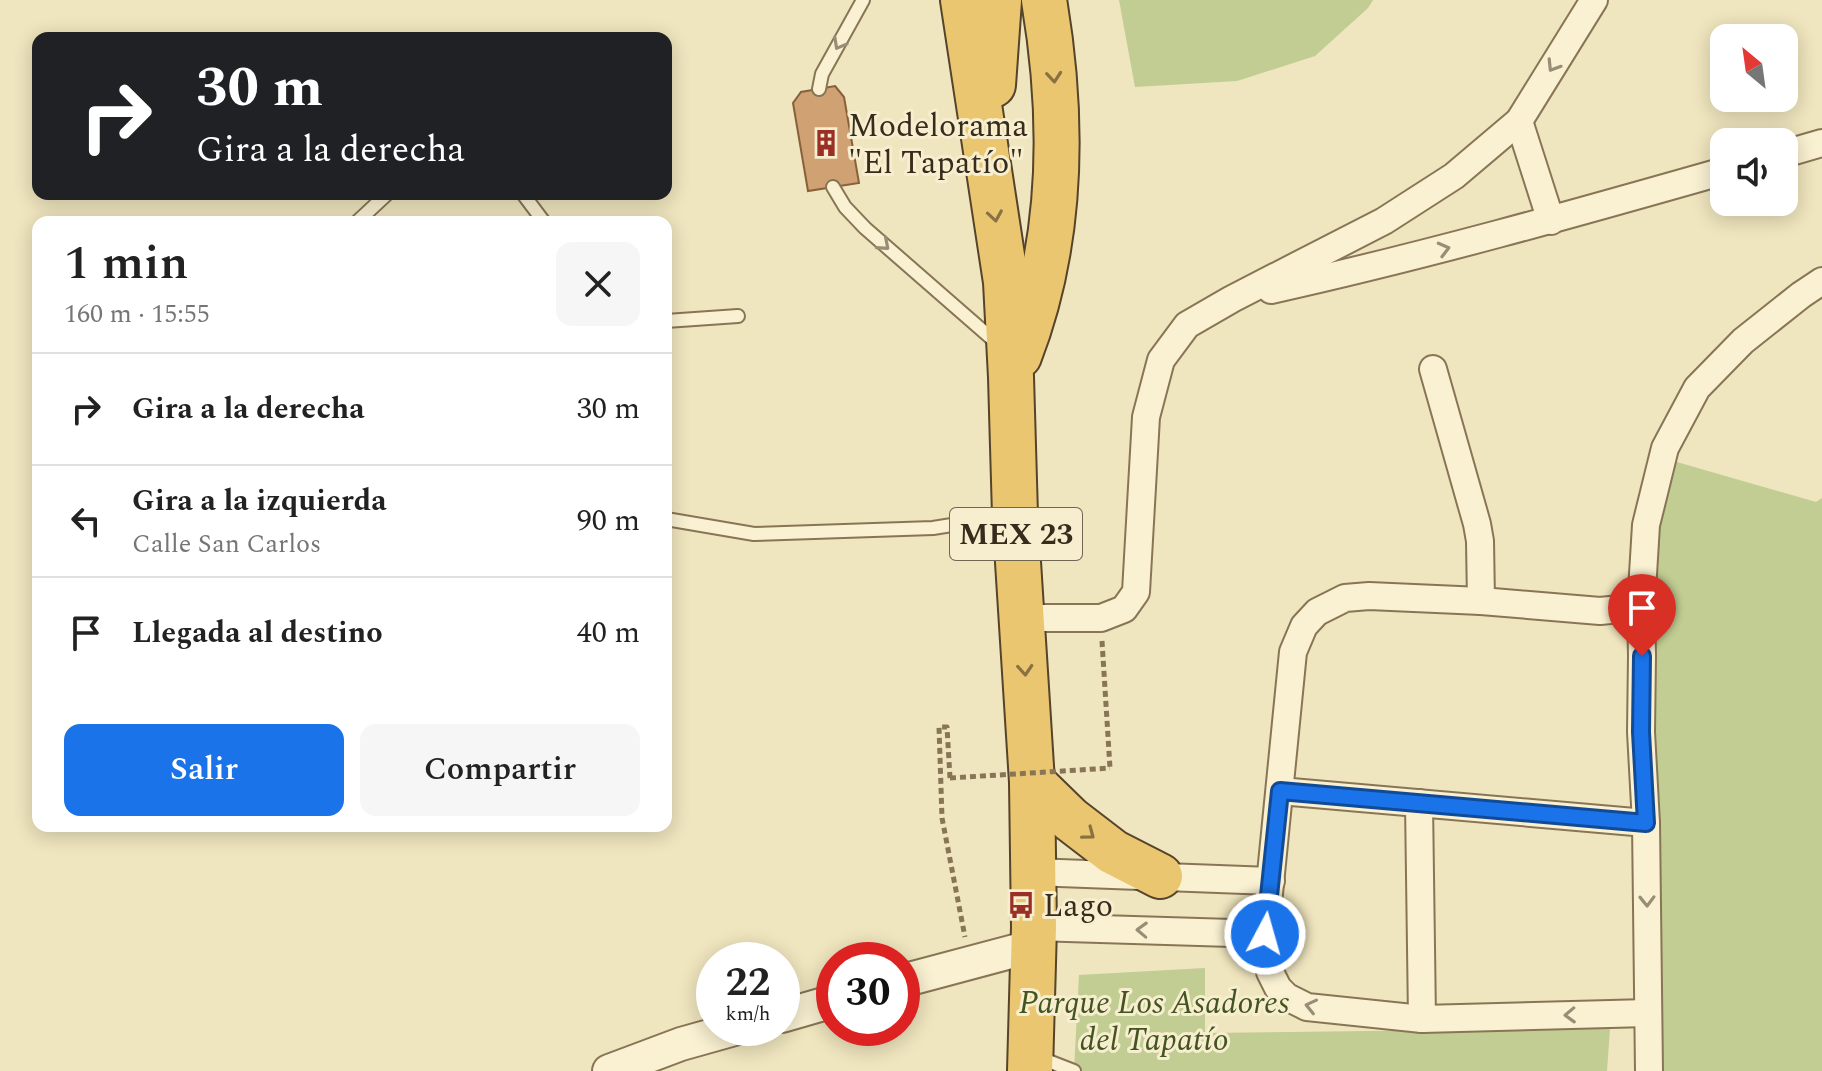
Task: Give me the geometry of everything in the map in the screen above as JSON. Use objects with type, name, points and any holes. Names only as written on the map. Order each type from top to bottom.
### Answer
[{"type":"highway","name":"MEX 23","points":[[963,0],[1006,282],[1015,515],[1032,782],[1034,936],[1031,1063]]},
{"type":"highway","points":[[987,161],[999,0]]},
{"type":"highway","points":[[1011,365],[1028,333],[1041,289],[1054,204],[1055,80],[1044,0]]},
{"type":"highway","points":[[1032,782],[1070,819],[1113,852],[1160,876]]},
{"type":"street","points":[[1022,618],[1101,618],[1124,609],[1136,592],[1146,417],[1161,360],[1187,325],[1384,221],[1454,176],[1519,121],[1594,0]]},
{"type":"street","points":[[1519,121],[1551,221]]},
{"type":"street","points":[[1798,150],[1822,143]]},
{"type":"street","points":[[1232,299],[1392,263],[1710,175]]},
{"type":"street","points":[[1384,221],[1392,263]]},
{"type":"street","points":[[1649,1071],[1646,823],[1641,732],[1641,607],[1646,525],[1665,448],[1697,388],[1743,341],[1822,281]]},
{"type":"street","points":[[1433,369],[1477,524],[1481,601]]},
{"type":"street","points":[[1641,607],[1600,611],[1369,596],[1345,598],[1317,612],[1304,626],[1293,652],[1265,934],[1270,972],[1278,988],[1296,1003],[1307,1007],[1422,1019],[1648,1013]]},
{"type":"street","points":[[1280,791],[1646,823]]},
{"type":"street","points":[[1419,803],[1422,1019]]},
{"type":"street","points":[[1033,872],[1271,881]]},
{"type":"street","points":[[920,976],[970,962],[1034,936],[1265,934]]},
{"type":"street","points":[[609,1071],[696,1040]]},
{"type":"lane","points":[[819,89],[822,74],[863,0]]},
{"type":"lane","points":[[833,187],[845,207],[865,228],[1011,365]]},
{"type":"lane","points":[[363,216],[381,200]]},
{"type":"lane","points":[[672,321],[738,316]]},
{"type":"lane","points":[[672,520],[754,534],[933,528],[1015,515]]},
{"type":"lane","points":[[1031,1063],[1074,1071]]},
{"type":"path","points":[[970,962],[942,818],[939,727],[947,727],[950,778],[1110,768],[1103,669]]},
{"type":"green space","points":[[1119,0],[1373,0],[1315,56],[1237,81],[1135,87]]},
{"type":"green space","points":[[1663,458],[1816,502],[1822,498],[1822,1071],[1649,1071],[1642,632]]},
{"type":"green space","name":"Parque Los Asadores del Tapatío","points":[[1205,968],[1205,1033],[1610,1028],[1607,1071],[1074,1071],[1079,975]]},
{"type":"building","name":"Modelorama \"El Tapatío\"","points":[[835,86],[844,97],[859,183],[808,191],[793,103],[801,92]]},
{"type":"place","name":"Modelorama \"El Tapatío\"","points":[[826,143]]},
{"type":"place","name":"Lago","points":[[1021,905]]},
{"type":"route","points":[[1265,934],[1280,791],[1646,823],[1641,732],[1642,656]]}]
